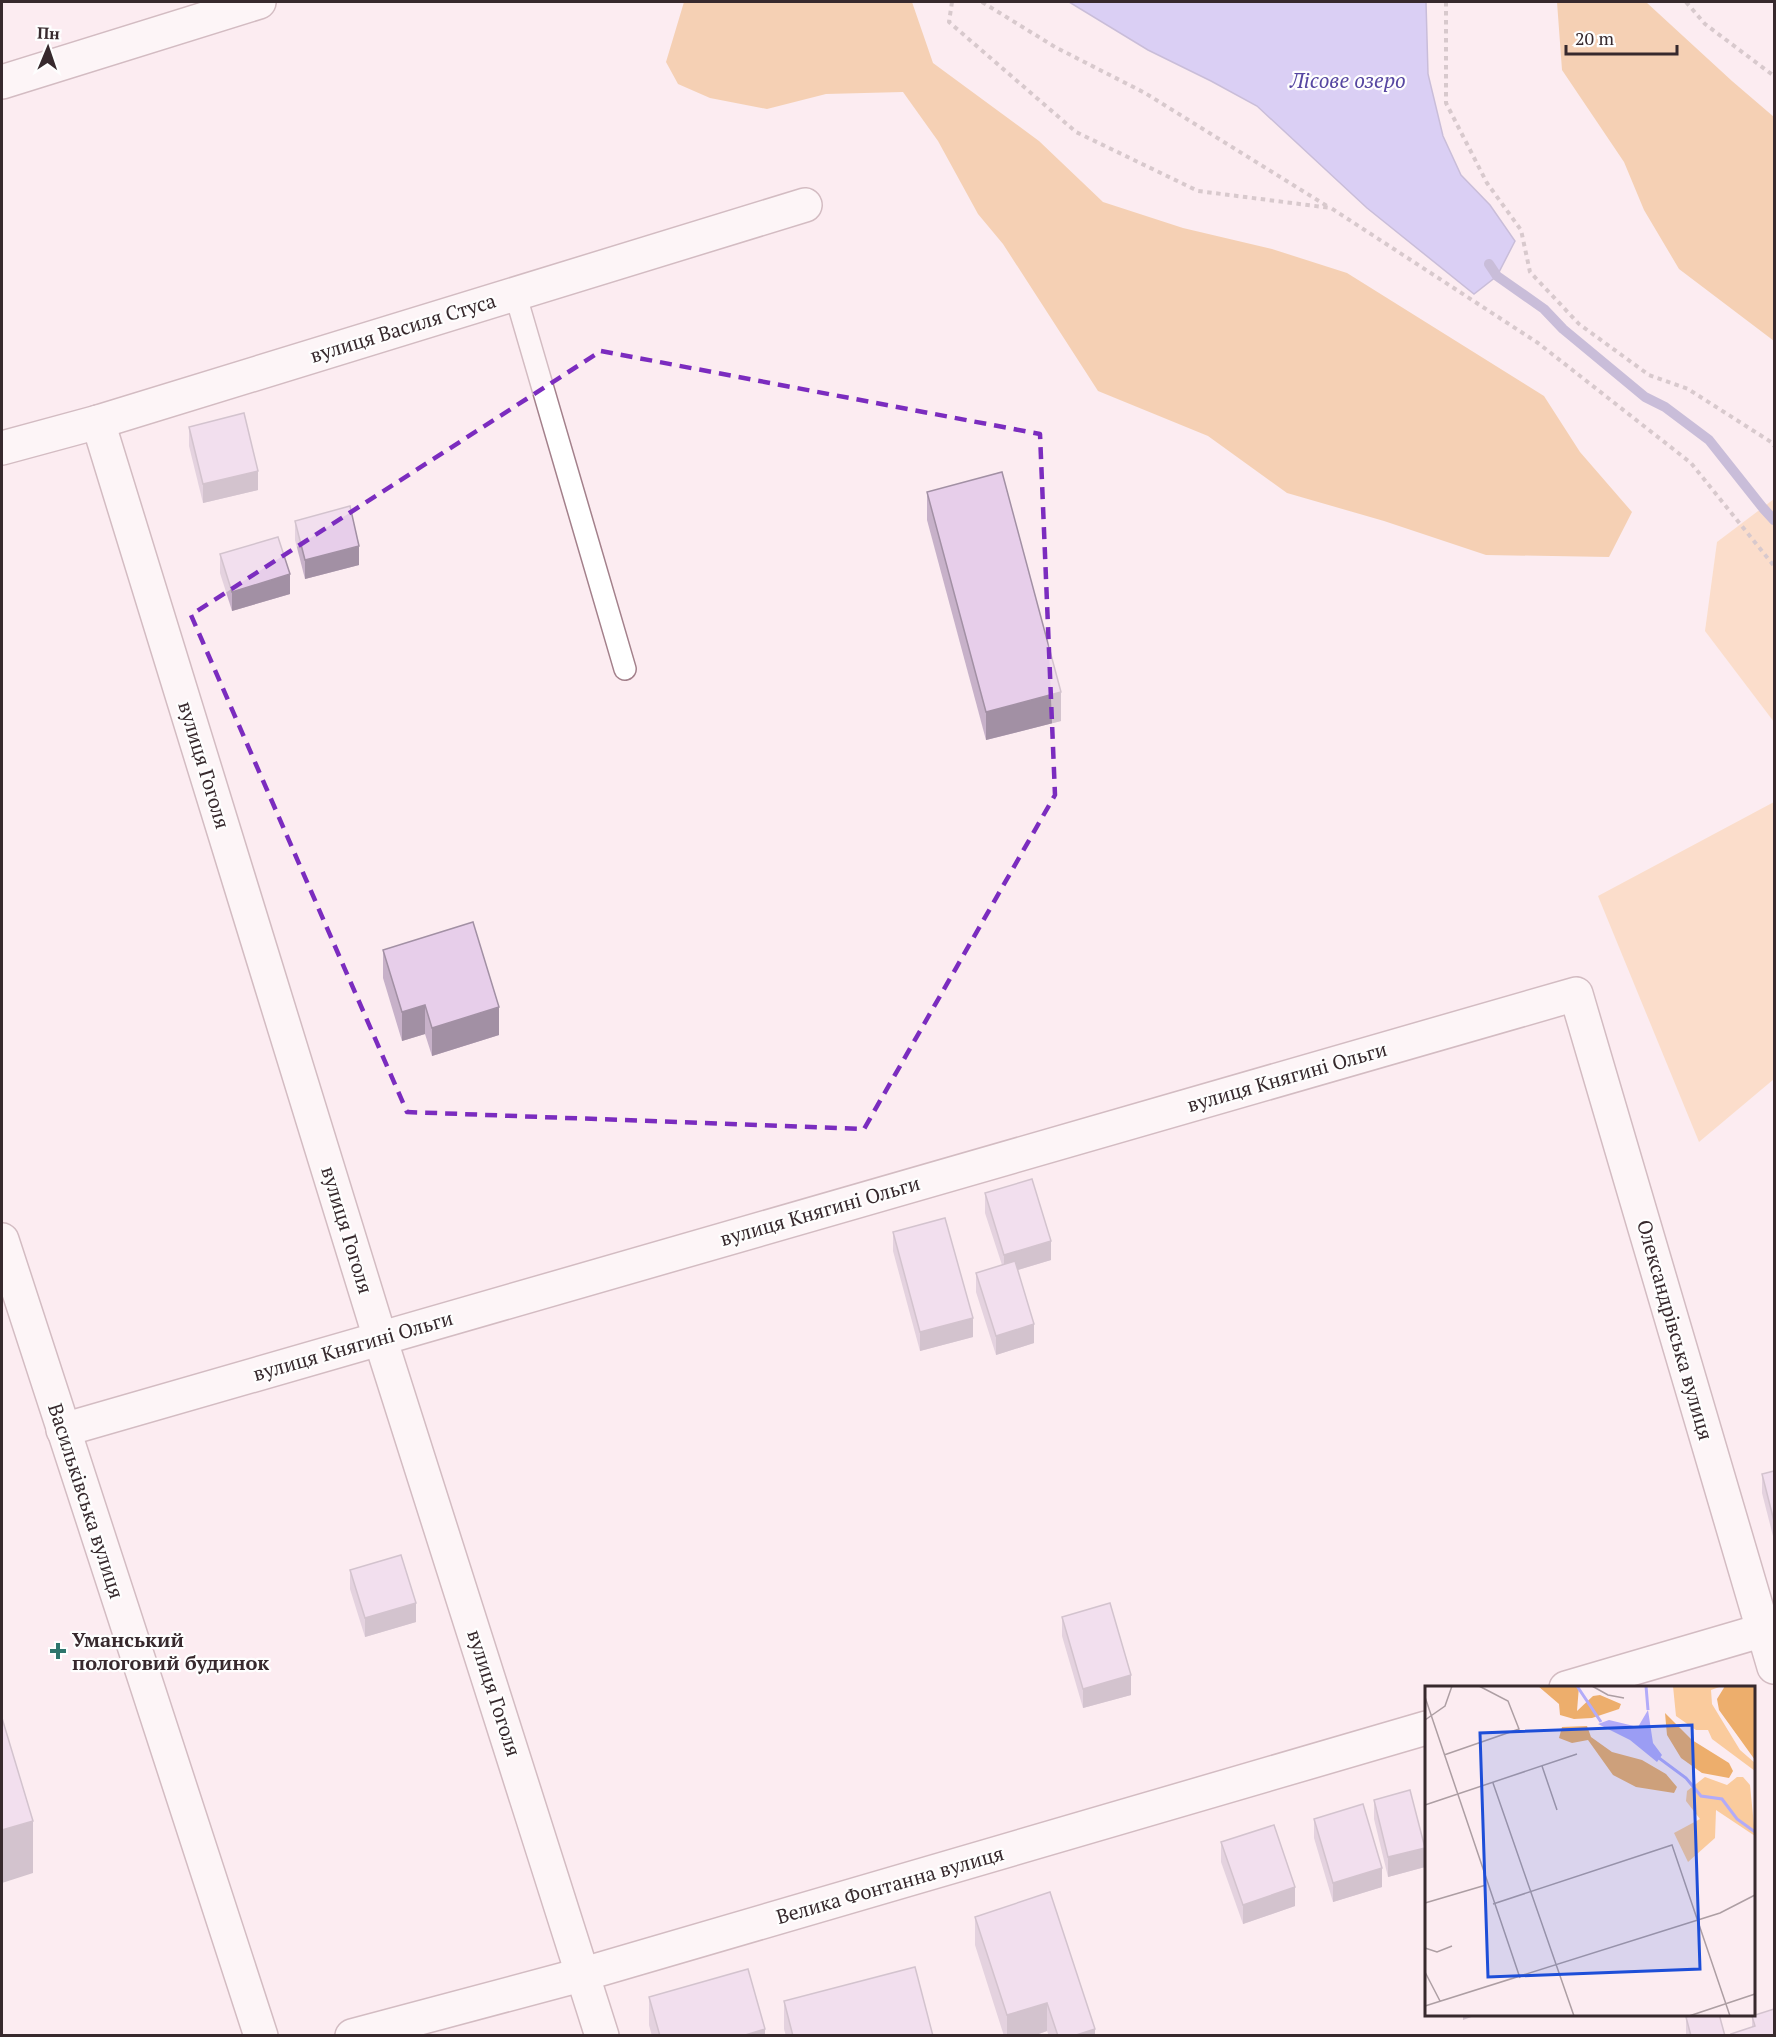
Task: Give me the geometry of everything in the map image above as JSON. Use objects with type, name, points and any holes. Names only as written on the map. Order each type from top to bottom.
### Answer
[{"type":"street","points":[[2,82],[259,2]]},
{"type":"street","name":"вулиця Василя Стуса","points":[[2,448],[98,422],[805,205]]},
{"type":"street","name":"вулиця Гоголя","points":[[98,422],[380,1338],[602,2036]]},
{"type":"street","name":"вулиця Княгині Ольги","points":[[63,1430],[1576,994]]},
{"type":"street","name":"Олександрівська вулиця","points":[[1576,994],[1769,1628],[1774,1667]]},
{"type":"street","name":"Васильківська вулиця","points":[[4,1260],[63,1430],[261,2036]]},
{"type":"street","points":[[1573,1686],[1769,1628]]},
{"type":"street","name":"Велика Фонтанна вулиця","points":[[352,2036],[584,1974],[1425,1728]]},
{"type":"lane","points":[[515,293],[625,669]]},
{"type":"path","points":[[952,2],[949,22],[1076,132],[1198,191],[1331,208]]},
{"type":"path","points":[[982,2],[1055,46],[1145,93],[1331,208],[1538,343],[1691,463],[1774,566]]},
{"type":"path","points":[[1446,2],[1446,103],[1487,183],[1521,230],[1530,272],[1580,324],[1649,375],[1688,389],[1774,446]]},
{"type":"path","points":[[1686,2],[1705,24],[1774,76]]},
{"type":"highlighted area","points":[[601,351],[1040,434],[1055,795],[864,1129],[407,1112],[191,615]]},
{"type":"shaded area","points":[[684,2],[912,2],[933,63],[1039,141],[1103,202],[1183,228],[1272,249],[1347,273],[1544,396],[1580,452],[1632,512],[1609,557],[1486,555],[1384,521],[1287,493],[1208,436],[1098,391],[1003,244],[978,214],[938,141],[903,92],[826,94],[767,109],[710,98],[678,84],[666,62]]},
{"type":"shaded area","points":[[1557,2],[1646,2],[1774,117],[1774,341],[1679,269],[1644,210],[1624,162],[1562,70]]},
{"type":"shaded area","points":[[1774,499],[1774,722],[1705,631],[1717,542]]},
{"type":"shaded area","points":[[1774,802],[1774,1079],[1699,1142],[1598,896]]},
{"type":"water","name":"Лісове озеро","points":[[1069,2],[1426,2],[1428,74],[1443,136],[1461,175],[1490,205],[1515,241],[1497,276],[1474,294],[1367,208],[1257,106],[1148,50]]},
{"type":"building","points":[[244,413],[258,471],[203,484],[189,427]]},
{"type":"building","points":[[1002,472],[1061,692],[986,712],[927,492]]},
{"type":"building","points":[[350,506],[359,546],[305,560],[295,521]]},
{"type":"building","points":[[278,537],[290,574],[232,592],[220,554]]},
{"type":"building","points":[[473,922],[499,1007],[432,1028],[425,1005],[402,1012],[383,950]]},
{"type":"building","points":[[1032,1179],[1051,1241],[1004,1255],[985,1193]]},
{"type":"building","points":[[945,1218],[973,1318],[920,1332],[893,1232]]},
{"type":"building","points":[[1015,1261],[1034,1324],[996,1336],[976,1273]]},
{"type":"building","points":[[1774,1471],[1774,1521],[1762,1474]]},
{"type":"building","points":[[401,1555],[416,1603],[365,1618],[350,1570]]},
{"type":"building","points":[[1110,1603],[1131,1675],[1083,1689],[1062,1617]]},
{"type":"building","points":[[2,1718],[33,1821],[2,1830]]},
{"type":"building","points":[[1410,1790],[1425,1848],[1388,1857],[1374,1800]]},
{"type":"building","points":[[1363,1804],[1382,1868],[1333,1883],[1314,1819]]},
{"type":"building","points":[[1274,1825],[1295,1887],[1243,1905],[1221,1842]]},
{"type":"building","points":[[1050,1892],[1095,2029],[1073,2036],[1058,2036],[1047,2003],[1007,2015],[975,1917]]},
{"type":"building","points":[[915,1967],[933,2036],[793,2036],[784,2001]]},
{"type":"building","points":[[748,1969],[765,2029],[742,2036],[660,2036],[649,1997]]},
{"type":"building","points":[[1774,2009],[1774,2036],[1732,2036],[1731,2034],[1755,2026],[1752,2016]]},
{"type":"building","points":[[1720,2016],[1725,2036],[1691,2036],[1686,2017]]},
{"type":"waterway","points":[[1489,264],[1497,276],[1544,309],[1563,329],[1645,397],[1665,407],[1709,440],[1774,520]]},
{"type":"place","name":"Уманський пологовий будинок","points":[[58,1651]]}]
